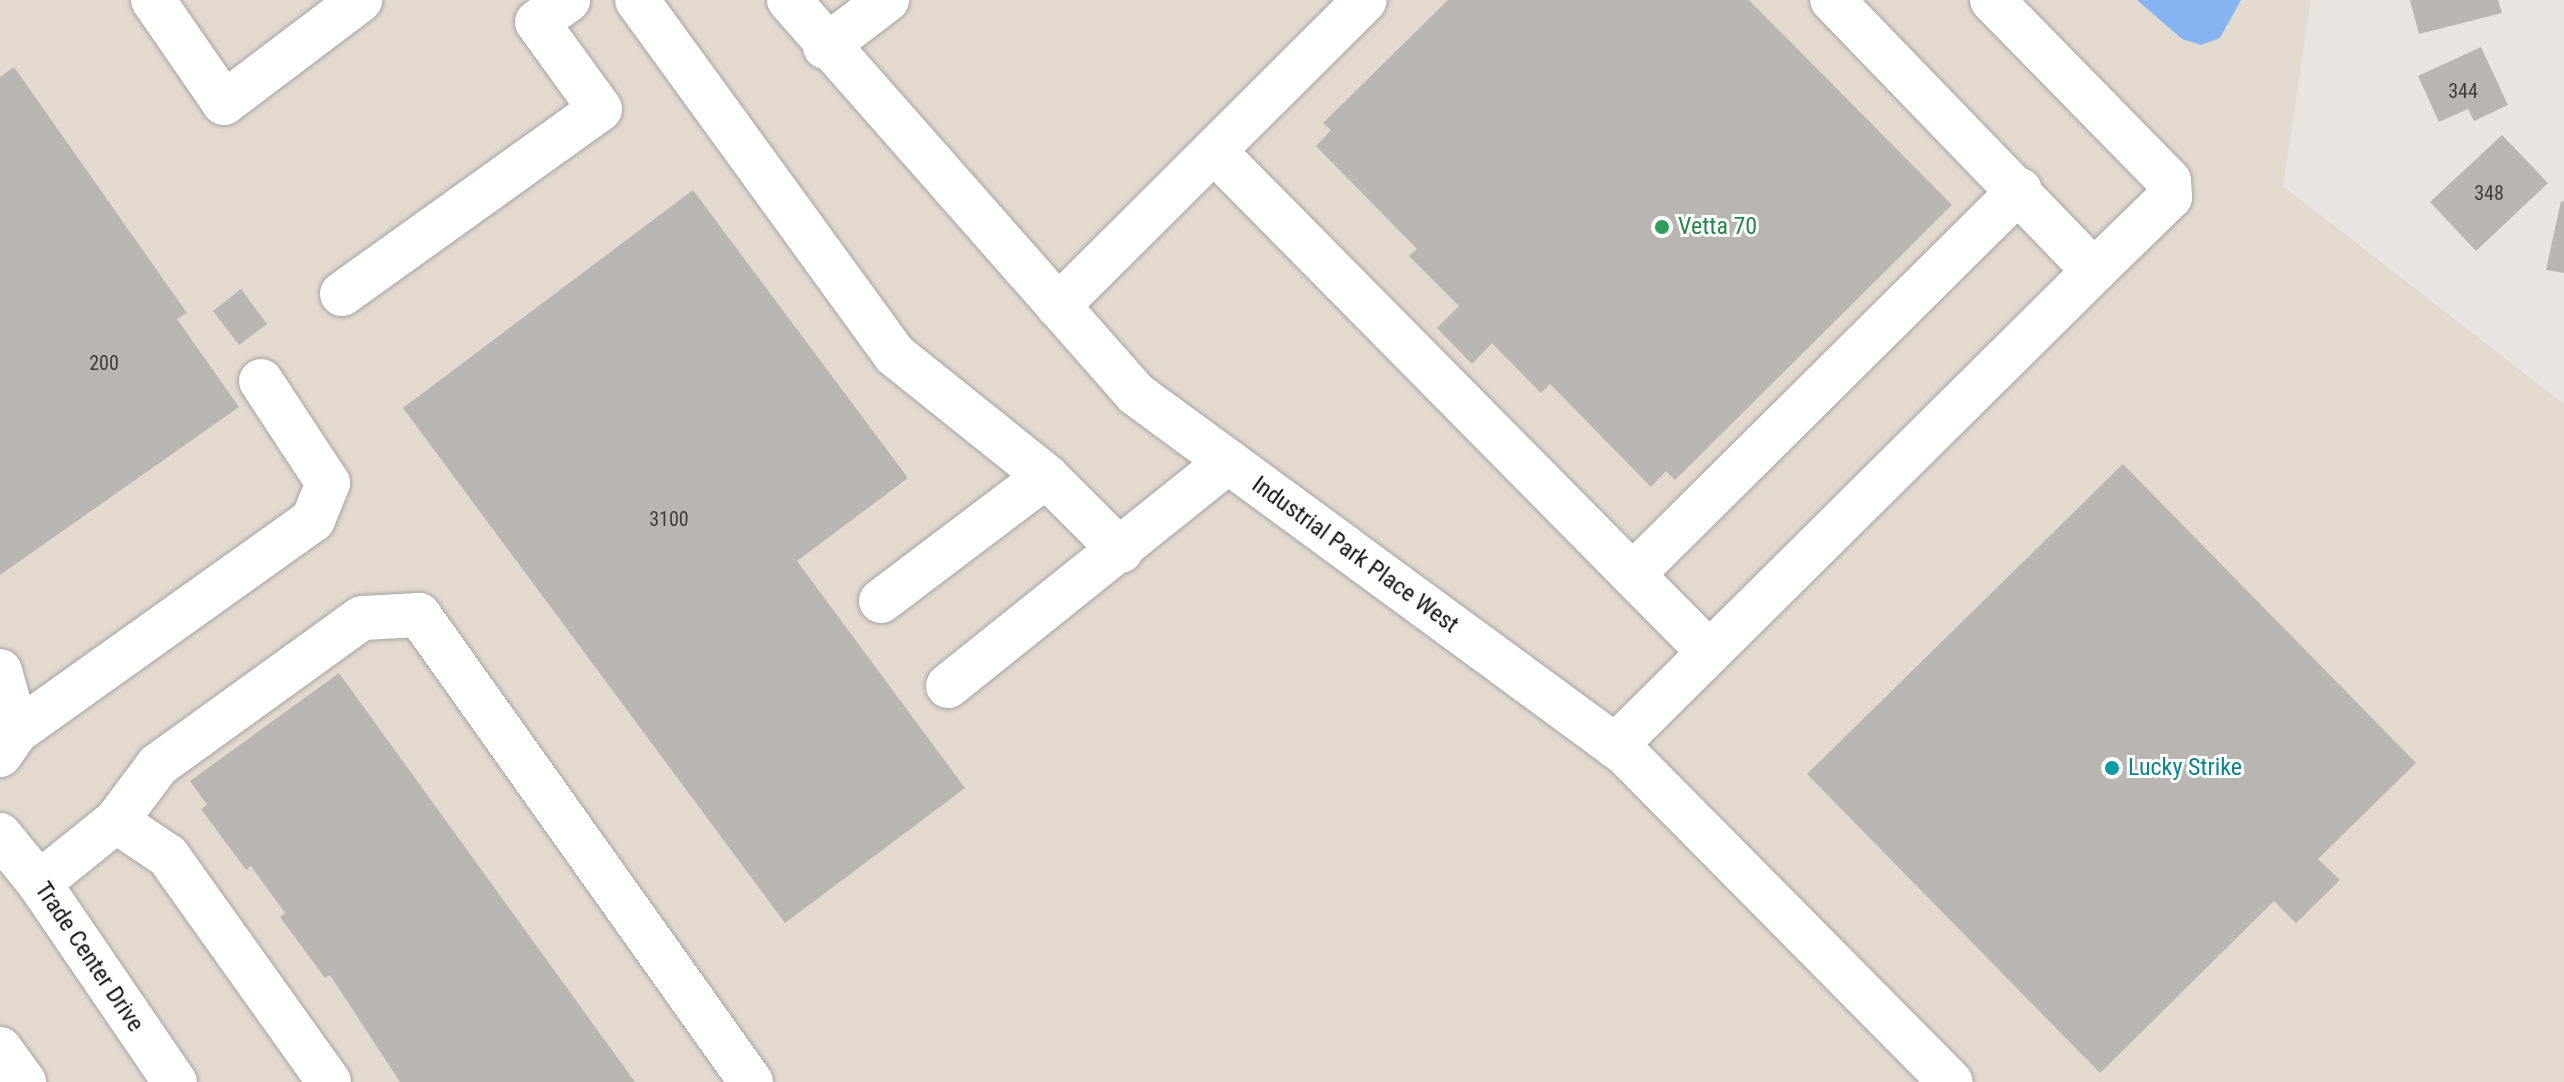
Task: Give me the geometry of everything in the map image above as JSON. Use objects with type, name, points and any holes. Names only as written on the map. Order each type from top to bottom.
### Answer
[{"type":"street","points":[[153,0],[224,103],[360,0]]},
{"type":"street","points":[[342,294],[600,109],[537,22],[568,0]]},
{"type":"street","points":[[637,0],[895,355],[1046,476],[1121,551]]},
{"type":"street","name":"Industrial Park Place West","points":[[789,0],[825,47],[1136,394],[1615,746],[1951,1082]]},
{"type":"street","points":[[825,47],[887,0]]},
{"type":"street","points":[[1058,306],[1365,0]]},
{"type":"street","points":[[1832,0],[2020,190],[2094,271]]},
{"type":"street","points":[[1615,746],[2170,197],[2169,181],[1992,0]]},
{"type":"street","points":[[1214,151],[1708,651]]},
{"type":"street","points":[[1633,574],[2020,190]]},
{"type":"street","points":[[0,671],[8,743],[313,520],[328,483],[261,381]]},
{"type":"street","points":[[948,686],[1121,551],[1228,462]]},
{"type":"street","points":[[881,601],[1046,476]]},
{"type":"street","points":[[39,883],[116,821],[158,765],[362,618],[419,615],[751,1082]]},
{"type":"street","points":[[116,821],[168,856],[329,1082]]},
{"type":"street","name":"Trade Center Drive","points":[[0,835],[39,883],[175,1082]]},
{"type":"street","points":[[0,1049],[24,1082]]},
{"type":"shaded area","points":[[0,0],[2311,0],[2283,186],[2564,404],[2564,1082],[0,1082]]},
{"type":"water","points":[[2137,0],[2241,0],[2220,38],[2201,45],[2182,39]]},
{"type":"building","name":"Vetta 70","points":[[1448,0],[1749,0],[1952,205],[1675,480],[1666,471],[1651,487],[1550,384],[1541,393],[1492,343],[1472,364],[1437,328],[1459,306],[1409,256],[1417,249],[1316,146],[1331,130],[1323,123]]},
{"type":"building","points":[[2410,0],[2498,0],[2502,13],[2419,34]]},
{"type":"building","points":[[2481,47],[2508,105],[2474,121],[2468,109],[2439,122],[2418,76]]},
{"type":"building","points":[[14,67],[187,313],[177,319],[239,407],[0,575],[0,77]]},
{"type":"building","points":[[2502,135],[2548,183],[2476,251],[2430,202]]},
{"type":"building","points":[[693,190],[908,478],[797,561],[965,788],[785,923],[403,408]]},
{"type":"building","points":[[2561,201],[2564,202],[2564,273],[2546,270]]},
{"type":"building","points":[[241,289],[267,324],[239,345],[213,311]]},
{"type":"building","name":"Lucky Strike","points":[[2123,464],[2416,763],[2318,859],[2340,880],[2296,923],[2274,901],[2100,1073],[1807,774]]},
{"type":"building","points":[[339,673],[635,1082],[400,1082],[330,975],[325,978],[280,917],[285,913],[251,866],[246,870],[201,809],[207,805],[190,781]]},
{"type":"place","name":"Vetta 70","points":[[1662,227]]},
{"type":"place","name":"Lucky Strike","points":[[2112,768]]}]
